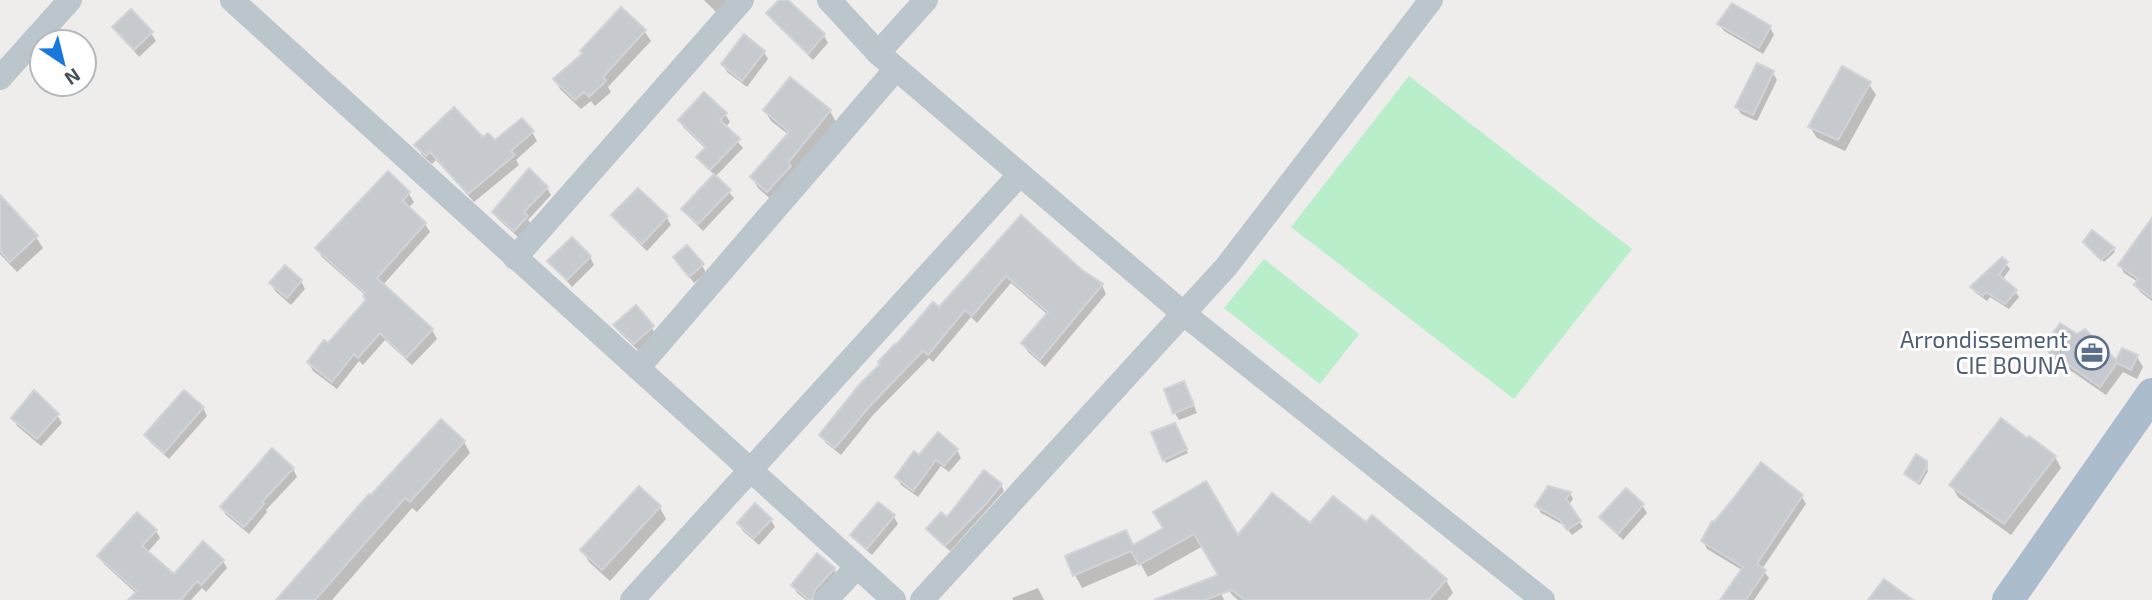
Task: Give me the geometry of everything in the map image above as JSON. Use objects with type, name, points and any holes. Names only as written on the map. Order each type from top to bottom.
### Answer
[{"type":"main road","points":[[2008,600],[2152,394]]},
{"type":"street","points":[[0,78],[70,0]]},
{"type":"street","points":[[232,0],[894,600]]},
{"type":"street","points":[[516,258],[742,0]]},
{"type":"street","points":[[829,0],[887,61],[1184,314],[1543,600]]},
{"type":"street","points":[[638,368],[887,61],[926,0]]},
{"type":"street","points":[[922,600],[1226,267],[1431,0]]},
{"type":"street","points":[[632,600],[1020,174]]},
{"type":"street","points":[[826,600],[858,566]]},
{"type":"green space","points":[[1409,76],[1632,249],[1514,399],[1291,227]]},
{"type":"green space","points":[[1264,259],[1359,334],[1320,384],[1224,308]]},
{"type":"building","points":[[779,0],[788,0],[825,34],[808,54],[766,13]]},
{"type":"building","points":[[1732,3],[1771,26],[1759,48],[1717,24]]},
{"type":"building","points":[[621,7],[646,30],[603,77],[606,81],[589,97],[584,92],[575,100],[553,79],[583,53],[580,51]]},
{"type":"building","points":[[131,9],[153,32],[134,50],[112,27]]},
{"type":"building","points":[[744,34],[765,51],[742,81],[721,64]]},
{"type":"building","points":[[1757,63],[1774,71],[1753,115],[1735,107]]},
{"type":"building","points":[[1842,66],[1871,82],[1838,140],[1808,127]]},
{"type":"building","points":[[790,77],[831,110],[788,163],[791,166],[767,192],[750,177],[789,132],[763,110]]},
{"type":"building","points":[[704,92],[727,113],[720,120],[740,139],[710,170],[696,157],[706,147],[678,120]]},
{"type":"building","points":[[454,107],[483,137],[488,133],[495,140],[522,118],[534,131],[511,151],[515,155],[468,194],[430,152],[426,156],[414,145]]},
{"type":"building","points":[[529,168],[548,187],[524,212],[528,216],[514,231],[492,212]]},
{"type":"building","points":[[388,171],[410,192],[403,201],[426,223],[377,278],[433,329],[406,358],[380,333],[358,358],[354,354],[332,382],[307,362],[324,340],[328,343],[366,300],[363,296],[365,293],[315,248]]},
{"type":"building","points":[[714,174],[731,190],[698,224],[681,209]]},
{"type":"building","points":[[638,188],[668,216],[642,244],[611,215]]},
{"type":"building","points":[[0,195],[38,236],[10,262],[0,251]]},
{"type":"building","points":[[1021,215],[1082,270],[1103,284],[1040,360],[1021,343],[1048,312],[1006,276],[972,316],[965,310],[928,355],[923,351],[869,407],[835,448],[819,435],[859,385],[880,364],[878,362],[933,302],[939,307]]},
{"type":"building","points":[[2152,218],[2152,298],[2134,285],[2138,279],[2118,265]]},
{"type":"building","points":[[2092,230],[2115,248],[2101,260],[2083,242]]},
{"type":"building","points":[[572,237],[591,256],[567,280],[547,261]]},
{"type":"building","points":[[687,245],[704,264],[689,277],[673,257]]},
{"type":"building","points":[[2002,257],[2008,262],[1999,275],[2017,290],[2005,304],[1986,292],[1983,296],[1970,287]]},
{"type":"building","points":[[285,265],[302,280],[287,298],[269,283]]},
{"type":"building","points":[[636,305],[654,326],[634,344],[613,325]]},
{"type":"building","points":[[2060,323],[2077,334],[2085,329],[2116,360],[2122,348],[2138,355],[2131,370],[2117,363],[2100,387],[2043,347]]},
{"type":"building","points":[[1184,381],[1194,405],[1173,414],[1164,389]]},
{"type":"building","points":[[34,390],[59,414],[37,439],[11,418]]},
{"type":"building","points":[[184,390],[204,407],[164,453],[144,435]]},
{"type":"building","points":[[2001,418],[2056,456],[2004,524],[1949,485]]},
{"type":"building","points":[[441,419],[465,441],[410,502],[405,498],[315,600],[276,600],[369,494],[371,495]]},
{"type":"building","points":[[1175,423],[1187,449],[1163,461],[1151,432]]},
{"type":"building","points":[[938,432],[958,449],[944,466],[936,460],[913,491],[895,477],[914,451],[919,455]]},
{"type":"building","points":[[272,448],[294,468],[262,502],[264,504],[244,527],[220,507]]},
{"type":"building","points":[[1916,454],[1927,461],[1927,467],[1918,483],[1904,474]]},
{"type":"building","points":[[1761,462],[1803,495],[1757,564],[1766,570],[1746,600],[1720,600],[1743,567],[1701,541],[1712,521],[1714,522]]},
{"type":"building","points":[[984,470],[1002,484],[945,546],[926,529],[941,512],[947,517]]},
{"type":"building","points":[[1206,481],[1238,535],[1272,493],[1310,523],[1333,496],[1366,522],[1372,515],[1447,579],[1429,600],[1245,600],[1232,590],[1205,600],[1154,600],[1218,575],[1194,534],[1139,565],[1131,551],[1073,576],[1065,556],[1126,530],[1133,545],[1163,528],[1153,512]]},
{"type":"building","points":[[639,486],[661,506],[602,570],[580,550]]},
{"type":"building","points":[[1548,486],[1571,492],[1566,499],[1581,521],[1567,530],[1560,520],[1535,506]]},
{"type":"building","points":[[1626,488],[1644,504],[1618,534],[1599,517]]},
{"type":"building","points":[[878,502],[895,515],[867,549],[850,535]]},
{"type":"building","points":[[755,503],[772,519],[754,538],[737,523]]},
{"type":"building","points":[[137,512],[157,530],[142,546],[174,574],[203,541],[224,560],[201,585],[197,581],[181,600],[128,600],[137,591],[97,556]]},
{"type":"building","points":[[817,553],[835,568],[815,590],[812,600],[809,600],[791,585]]},
{"type":"building","points":[[1884,579],[1913,600],[1868,600]]},
{"type":"place","name":"Arrondissement CIE BOUNA","points":[[2092,353]]}]
